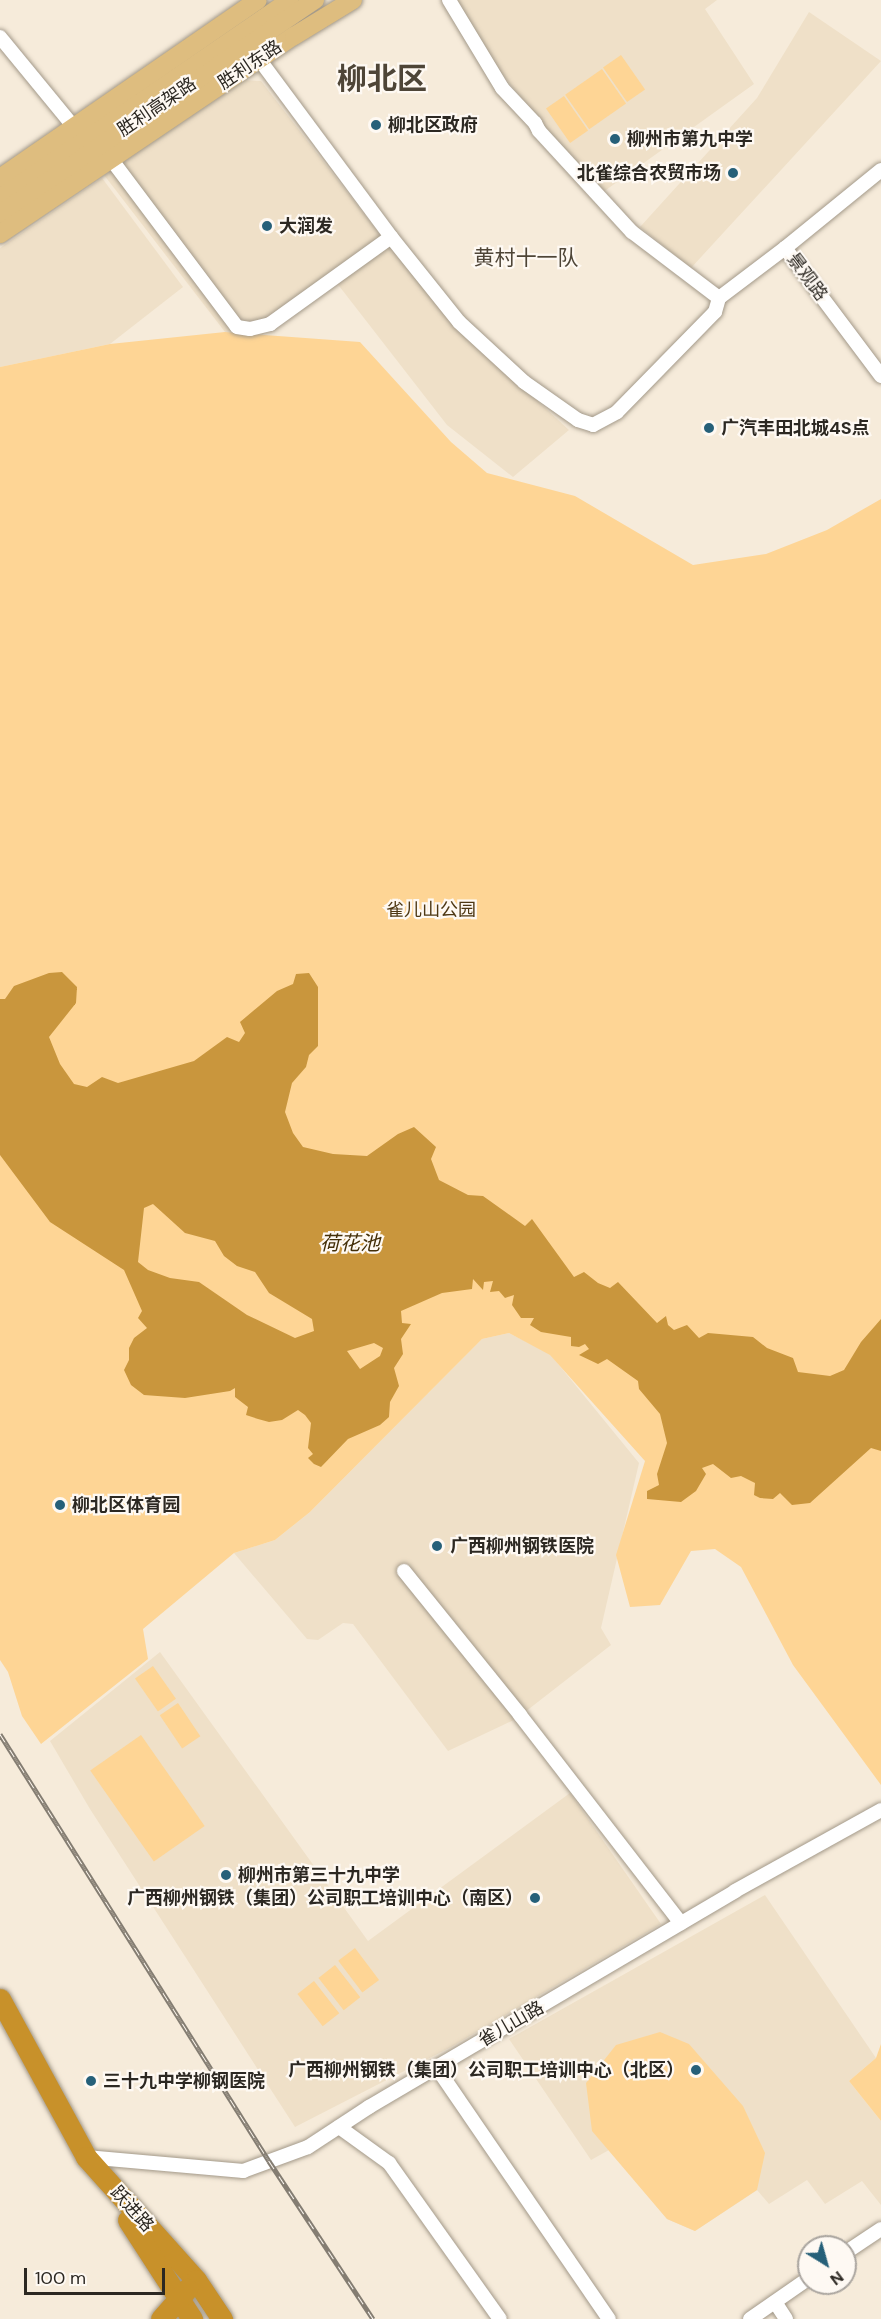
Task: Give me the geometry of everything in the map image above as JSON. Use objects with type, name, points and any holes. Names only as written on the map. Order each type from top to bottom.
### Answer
[{"type":"highway","name":"跃进路","points":[[0,1999],[86,2157],[196,2280],[215,2316]]},
{"type":"highway","name":"跃进路","points":[[0,2027],[192,2319]]},
{"type":"highway","points":[[161,2319],[196,2280]]},
{"type":"main road","points":[[0,178],[258,0]]},
{"type":"main road","name":"胜利高架路","points":[[0,198],[290,0]]},
{"type":"main road","name":"胜利高架路","points":[[0,214],[315,0]]},
{"type":"main road","points":[[294,36],[338,0]]},
{"type":"main road","name":"胜利东路","points":[[0,234],[259,59],[353,0]]},
{"type":"street","points":[[450,0],[502,88],[535,123],[539,131],[632,232],[718,297]]},
{"type":"street","points":[[0,37],[74,128]]},
{"type":"street","points":[[259,59],[391,237],[459,322],[486,350],[578,420],[593,424],[617,412],[715,312],[718,297],[785,248]]},
{"type":"street","points":[[111,159],[237,327],[250,329],[270,324],[391,237]]},
{"type":"street","name":"景观路","points":[[881,170],[785,248],[881,376]]},
{"type":"street","points":[[404,1571],[520,1715],[681,1923]]},
{"type":"street","name":"雀儿山路","points":[[86,2157],[243,2171],[308,2147],[681,1923],[812,1846],[881,1810]]},
{"type":"street","points":[[437,2068],[609,2319]]},
{"type":"street","points":[[339,2127],[389,2163],[500,2319]]},
{"type":"street","points":[[857,2245],[881,2229]]},
{"type":"street","points":[[750,2319],[797,2286]]},
{"type":"street","points":[[775,2302],[786,2319]]},
{"type":"shaded area","name":"柳州市第九中学","points":[[453,0],[717,0],[705,9],[754,84],[599,195],[478,44]]},
{"type":"shaded area","name":"北雀综合农贸市场","points":[[809,12],[881,61],[691,268],[640,227],[757,98]]},
{"type":"shaded area","points":[[240,80],[261,81],[388,245],[472,341],[569,430],[513,477],[447,425],[336,282],[262,335],[225,332],[104,175]]},
{"type":"shaded area","points":[[102,178],[183,287],[110,344],[0,367],[0,248]]},
{"type":"shaded area","name":"广西柳州钢铁医院","points":[[509,1333],[550,1354],[639,1463],[601,1628],[611,1645],[516,1719],[448,1751],[353,1624],[343,1623],[318,1640],[307,1639],[234,1553],[275,1540],[310,1512],[482,1339]]},
{"type":"shaded area","name":"柳州市第三十九中学","points":[[160,1652],[368,1941],[570,1793],[661,1924],[451,2047],[295,2127],[90,1809],[50,1741]]},
{"type":"shaded area","name":"广西柳州钢铁（集团）公司职工培训中心（北区）","points":[[765,1895],[876,2058],[849,2081],[881,2121],[881,2205],[862,2181],[825,2204],[807,2180],[769,2204],[757,2190],[695,2231],[667,2219],[609,2150],[591,2160],[509,2039]]},
{"type":"green space","points":[[621,55],[645,89],[627,102],[603,68]]},
{"type":"green space","points":[[602,69],[626,103],[589,129],[565,95]]},
{"type":"green space","points":[[564,96],[588,130],[570,143],[546,109]]},
{"type":"green space","name":"雀儿山公园","points":[[225,332],[360,342],[451,442],[487,473],[575,496],[693,565],[766,554],[827,530],[881,499],[881,1785],[793,1665],[741,1567],[715,1549],[691,1551],[660,1605],[630,1607],[616,1555],[645,1461],[550,1355],[509,1333],[482,1339],[310,1512],[275,1540],[234,1553],[143,1629],[148,1659],[41,1744],[22,1716],[8,1672],[0,1660],[0,367],[110,344]]},
{"type":"green space","points":[[153,1666],[176,1699],[158,1711],[135,1679]]},
{"type":"green space","points":[[178,1703],[200,1736],[182,1748],[160,1715]]},
{"type":"green space","points":[[141,1735],[205,1826],[154,1861],[90,1771]]},
{"type":"green space","points":[[355,1948],[379,1980],[362,1993],[338,1961]]},
{"type":"green space","points":[[335,1965],[360,1997],[344,2010],[318,1978]]},
{"type":"green space","points":[[314,1981],[339,2013],[323,2026],[297,1994]]},
{"type":"green space","points":[[660,2032],[689,2044],[743,2106],[765,2153],[757,2190],[695,2231],[667,2219],[592,2131],[586,2083],[616,2045]]},
{"type":"green space","points":[[881,2044],[881,2121],[849,2081],[876,2058]]},
{"type":"water","name":"荷花池","points":[[62,972],[77,987],[76,1003],[49,1037],[60,1064],[74,1084],[87,1087],[102,1077],[118,1083],[194,1061],[227,1037],[239,1042],[245,1033],[240,1022],[277,991],[293,984],[296,974],[309,973],[318,987],[318,1046],[309,1055],[306,1067],[292,1083],[285,1112],[293,1133],[303,1147],[333,1154],[367,1156],[398,1134],[414,1127],[436,1147],[431,1159],[439,1180],[468,1195],[483,1196],[525,1226],[532,1219],[574,1277],[584,1272],[598,1283],[610,1288],[618,1282],[657,1323],[666,1316],[668,1325],[674,1330],[687,1325],[699,1338],[708,1333],[753,1337],[767,1348],[793,1358],[798,1372],[830,1376],[844,1370],[861,1342],[881,1319],[881,1451],[871,1448],[810,1503],[792,1505],[780,1493],[773,1499],[760,1498],[754,1495],[755,1483],[741,1476],[731,1478],[713,1464],[702,1468],[706,1474],[696,1491],[681,1502],[647,1499],[647,1491],[659,1485],[657,1474],[667,1443],[660,1414],[639,1389],[638,1381],[607,1359],[598,1364],[579,1355],[589,1349],[585,1344],[579,1347],[571,1346],[571,1337],[541,1332],[530,1325],[534,1318],[521,1318],[512,1305],[514,1295],[505,1298],[499,1291],[490,1292],[493,1281],[484,1282],[483,1290],[473,1279],[472,1289],[442,1293],[401,1311],[402,1323],[411,1324],[401,1339],[403,1354],[394,1368],[399,1386],[390,1402],[389,1417],[380,1425],[348,1439],[321,1467],[308,1458],[313,1454],[308,1448],[311,1423],[298,1410],[282,1420],[269,1422],[246,1415],[248,1407],[235,1397],[235,1388],[230,1391],[185,1398],[144,1395],[131,1385],[124,1370],[134,1338],[147,1328],[138,1318],[142,1311],[124,1270],[50,1222],[0,1155],[0,999],[5,999],[14,986],[49,973]],"holes":[[[153,1204],[185,1233],[215,1241],[224,1256],[237,1266],[255,1272],[269,1293],[312,1319],[314,1331],[295,1338],[247,1315],[199,1282],[170,1278],[148,1270],[138,1262],[144,1208]],[[374,1343],[383,1348],[380,1356],[360,1369],[347,1351]]]},
{"type":"railway","points":[[0,1734],[269,2161],[373,2319]]},
{"type":"place","name":"柳北区政府","points":[[376,125]]},
{"type":"place","name":"柳州市第九中学","points":[[615,139]]},
{"type":"place","name":"北雀综合农贸市场","points":[[733,173]]},
{"type":"place","name":"大润发","points":[[267,226]]},
{"type":"place","name":"广汽丰田北城4S点","points":[[709,428]]},
{"type":"place","name":"柳北区体育园","points":[[60,1505]]},
{"type":"place","name":"广西柳州钢铁医院","points":[[437,1546]]},
{"type":"place","name":"柳州市第三十九中学","points":[[226,1875]]},
{"type":"place","name":"广西柳州钢铁（集团）公司职工培训中心（南区）","points":[[535,1898]]},
{"type":"place","name":"广西柳州钢铁（集团）公司职工培训中心（北区）","points":[[696,2070]]},
{"type":"place","name":"三十九中学柳钢医院","points":[[91,2081]]},
{"type":"district","name":"柳北区","points":[[382,79]]},
{"type":"district","name":"黄村十一队","points":[[526,258]]}]
